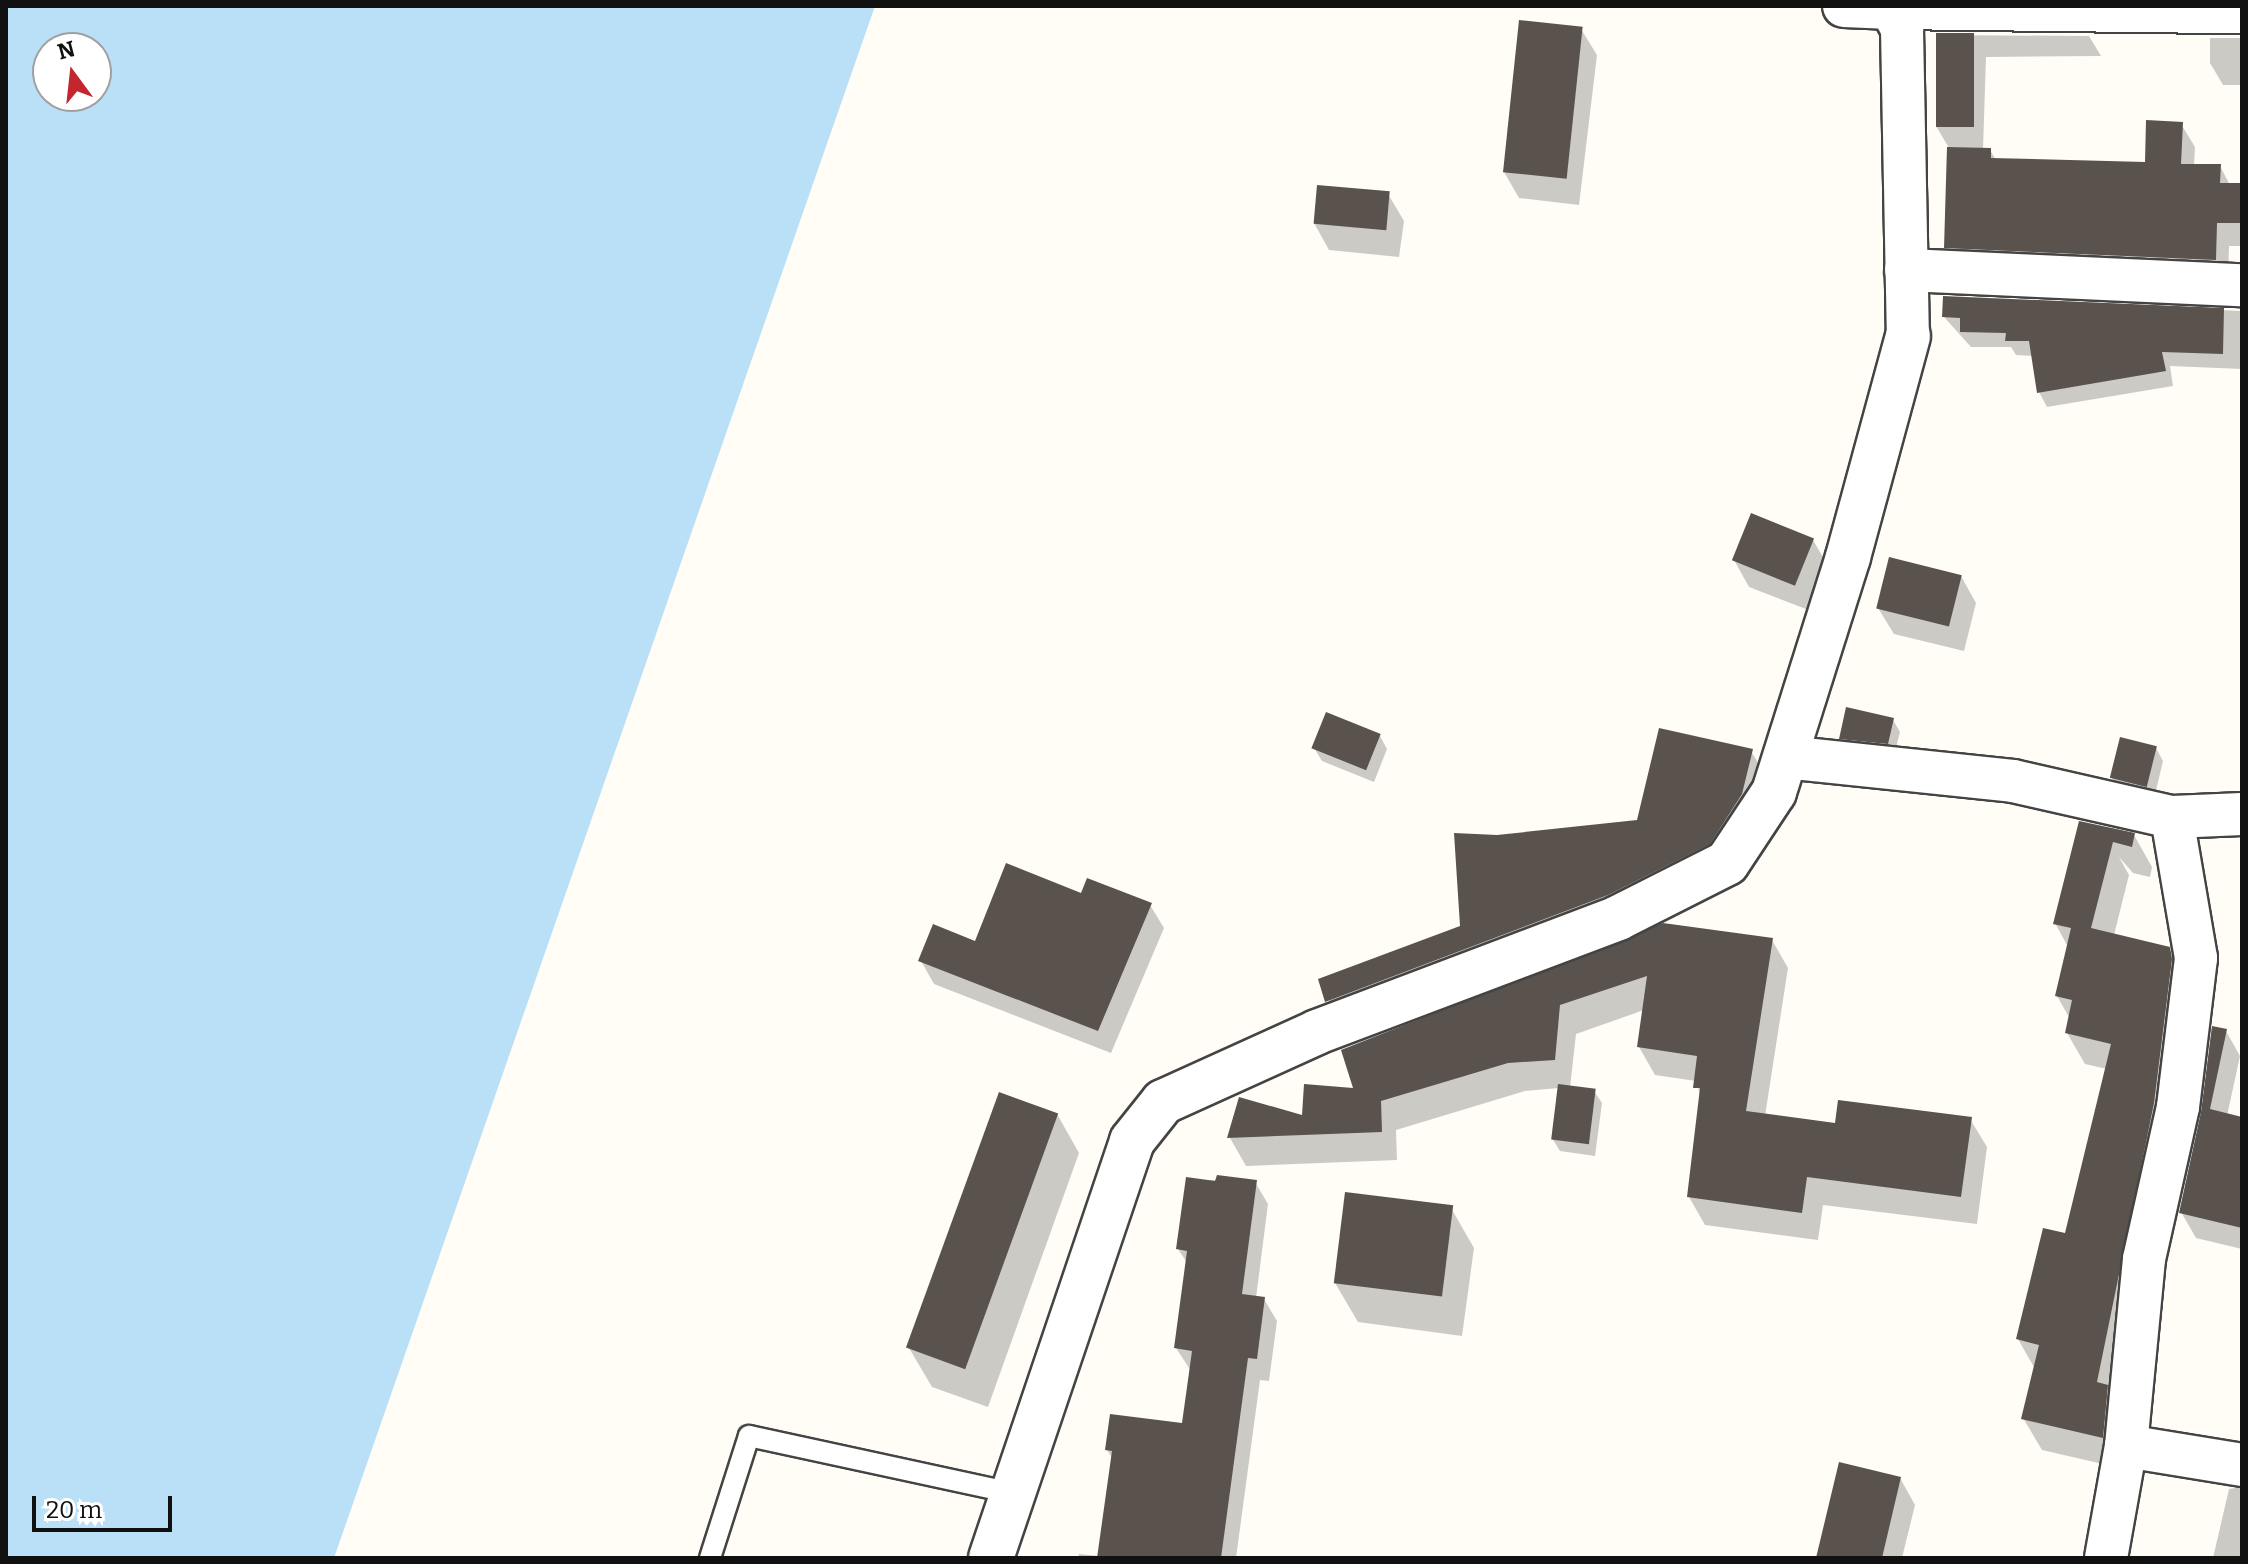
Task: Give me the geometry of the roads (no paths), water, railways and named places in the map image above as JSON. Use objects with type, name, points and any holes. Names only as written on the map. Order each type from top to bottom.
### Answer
[{"type":"street","points":[[1844,6],[2242,12]]},
{"type":"street","points":[[991,1558],[1132,1141],[1163,1102],[1317,1032],[1618,918],[1727,863],[1774,792],[1848,557],[1908,336],[1907,62],[1902,29],[1891,8]]},
{"type":"street","points":[[1906,270],[2242,285]]},
{"type":"street","points":[[1785,757],[2013,781],[2172,817],[2242,814]]},
{"type":"street","points":[[2106,1558],[2126,1446],[2144,1259],[2178,1107],[2196,958],[2172,817]]},
{"type":"street","points":[[2126,1446],[2242,1465]]},
{"type":"lane","points":[[710,1558],[749,1436],[1013,1493]]},
{"type":"water","points":[[6,6],[875,6],[334,1558],[6,1558]]}]
